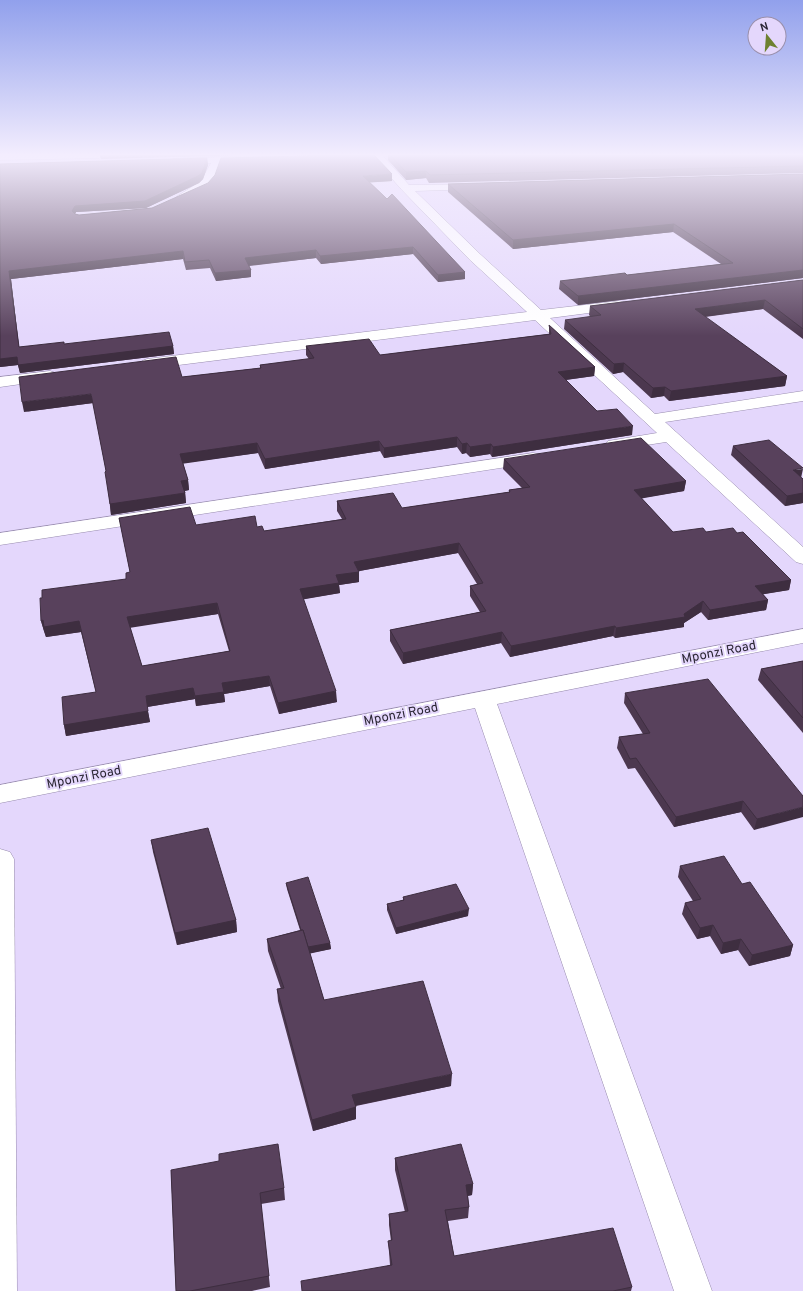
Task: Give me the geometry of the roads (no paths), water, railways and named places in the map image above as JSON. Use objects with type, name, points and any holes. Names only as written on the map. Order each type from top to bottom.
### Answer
[{"type":"main road","points":[[433,215],[475,257],[803,558]]},
{"type":"main road","points":[[134,365],[631,303]]},
{"type":"main road","points":[[0,382],[63,374]]},
{"type":"main road","points":[[652,419],[803,396]]},
{"type":"main road","points":[[600,447],[671,436]]},
{"type":"main road","points":[[0,539],[553,454]]},
{"type":"main road","name":"Mponzi Road","points":[[0,794],[803,636]]},
{"type":"main road","points":[[484,699],[693,1291]]},
{"type":"main road","points":[[0,859],[0,1288]]}]
